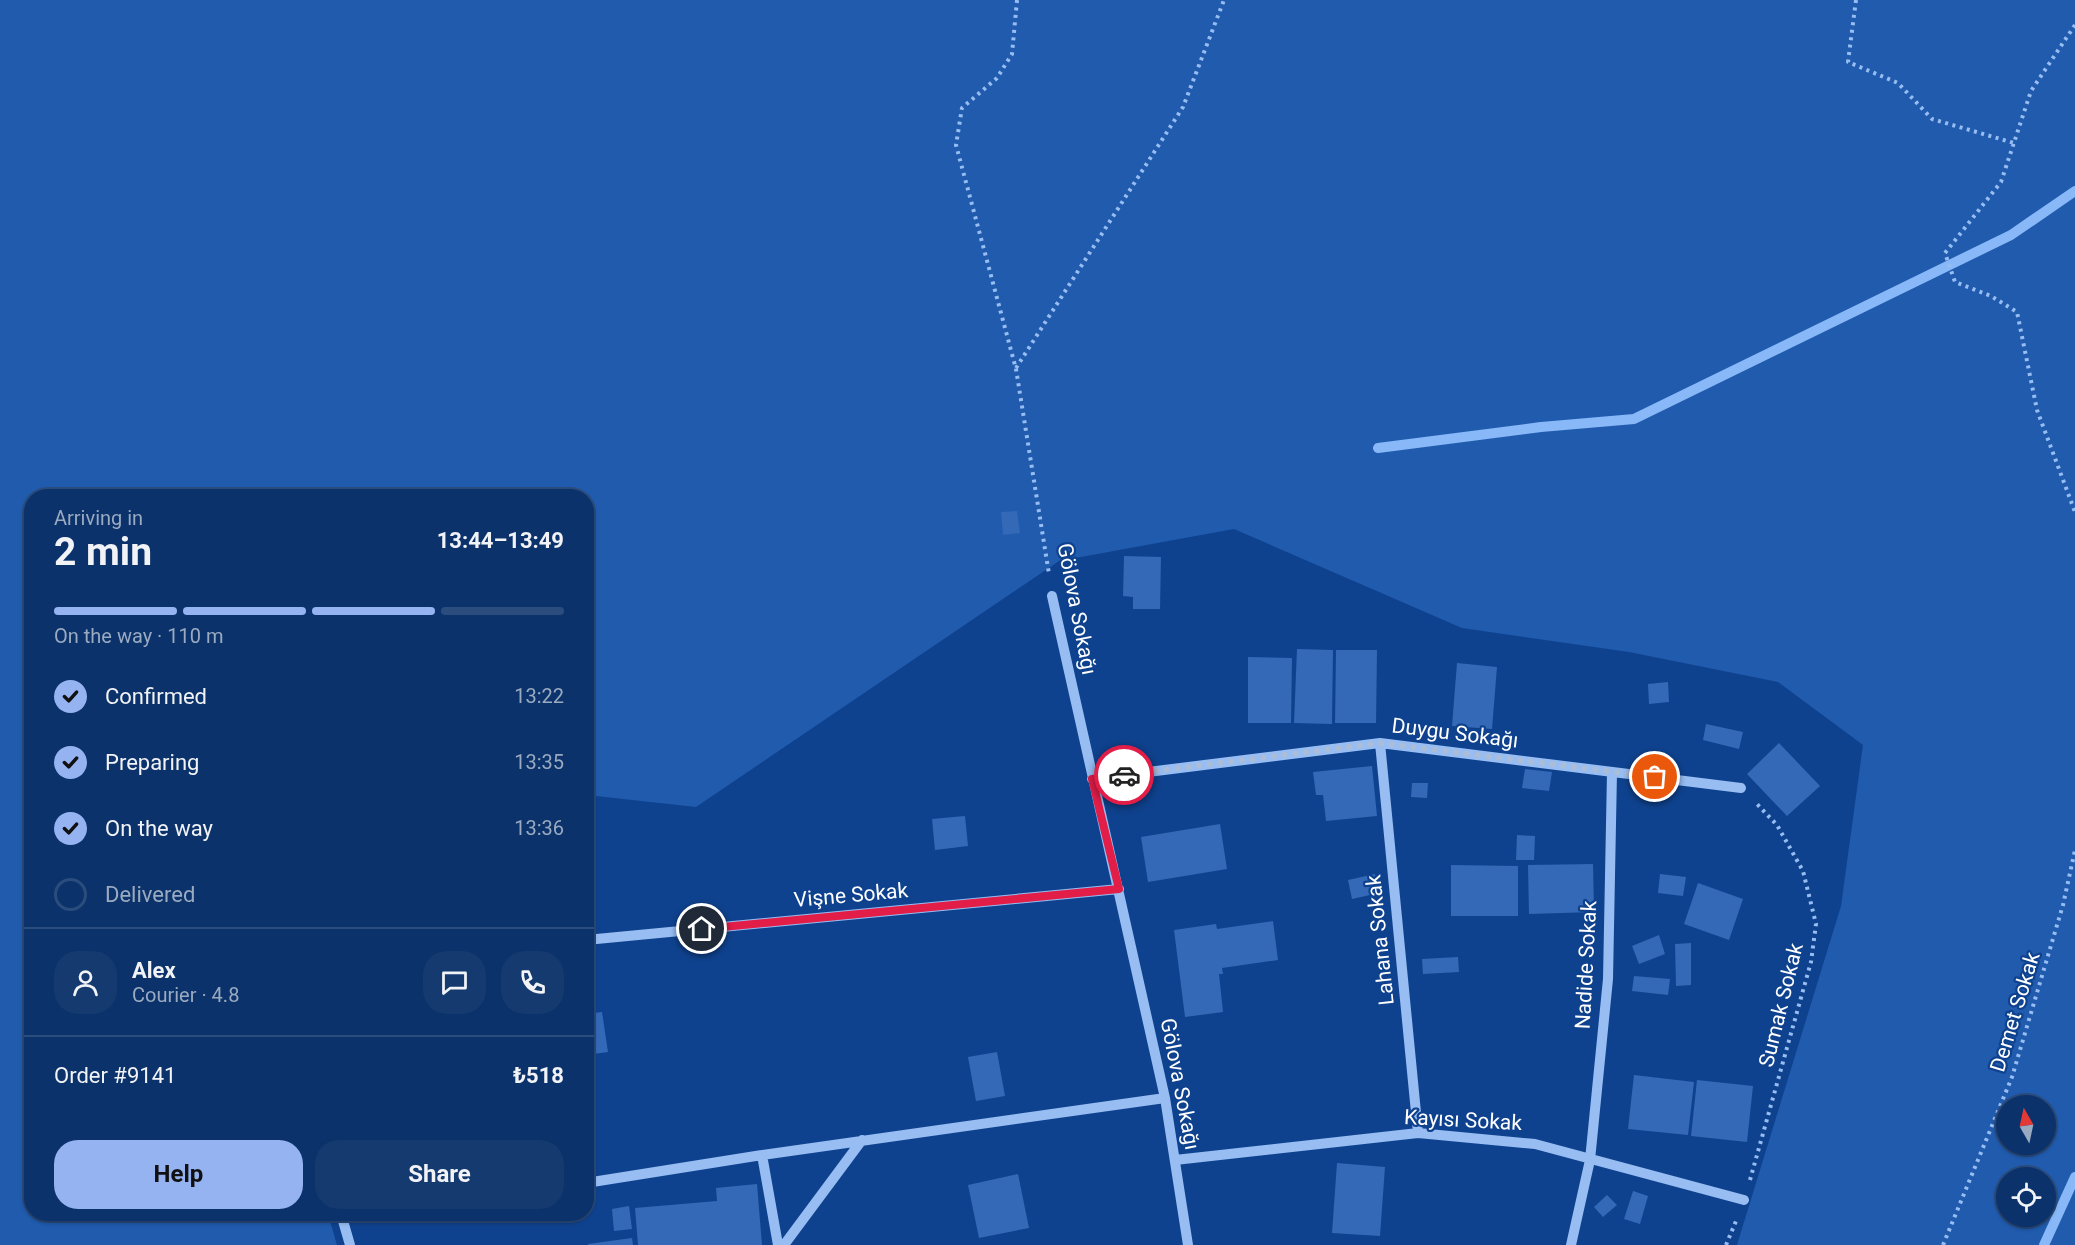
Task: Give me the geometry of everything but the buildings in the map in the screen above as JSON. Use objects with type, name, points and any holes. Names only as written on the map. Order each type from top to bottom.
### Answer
[{"type":"street","name":"Gölova Sokağı","points":[[1052,596],[1165,1098],[1188,1245]]},
{"type":"street","name":"Duygu Sokağı","points":[[1092,779],[1380,743],[1741,788]]},
{"type":"street","name":"Lahana Sokak","points":[[1380,743],[1418,1133]]},
{"type":"street","name":"Nadide Sokak","points":[[1571,1245],[1590,1160],[1608,979],[1612,772]]},
{"type":"street","name":"Vişne Sokak","points":[[594,939],[1119,889]]},
{"type":"street","points":[[594,1182],[862,1140],[1165,1098]]},
{"type":"street","name":"Kayısı Sokak","points":[[1175,1160],[1418,1133],[1535,1144],[1744,1200]]},
{"type":"street","points":[[784,1245],[862,1140]]},
{"type":"street","points":[[762,1155],[778,1245]]},
{"type":"street","points":[[343,1221],[350,1245]]},
{"type":"path","name":"Gölova Sokağı","points":[[1017,0],[1011,54],[997,78],[962,108],[956,145],[1016,369],[1052,596]]},
{"type":"path","points":[[1016,369],[1183,107],[1224,0]]},
{"type":"path","points":[[1856,0],[1848,62],[1898,83],[1932,119],[2014,143]]},
{"type":"path","points":[[2075,25],[2031,91],[2001,182],[1945,253],[1955,282],[1991,296],[2017,312],[2037,410],[2075,512]]},
{"type":"path","name":"Sumak Sokak","points":[[1726,1245],[1744,1200],[1811,962],[1816,924],[1803,871],[1777,825],[1741,788]]},
{"type":"path","name":"Demet Sokak","points":[[1943,1245],[2012,1077],[2063,905],[2075,850]]},
{"type":"shaded area","points":[[0,0],[2075,0],[2075,1245],[1737,1245],[1841,906],[1863,745],[1778,682],[1629,652],[1462,628],[1234,529],[1059,561],[696,807],[594,796],[594,489],[24,489],[24,1221],[330,1221],[337,1245],[0,1245]]},
{"type":"waterway","points":[[1378,448],[1541,427],[1634,419],[2011,235],[2075,191]]},
{"type":"waterway","points":[[2044,1245],[2075,1177]]},
{"type":"way so far","points":[[1124,775],[1380,743],[1655,777]]},
{"type":"route","points":[[702,929],[1119,889],[1092,779],[1124,775]]}]
